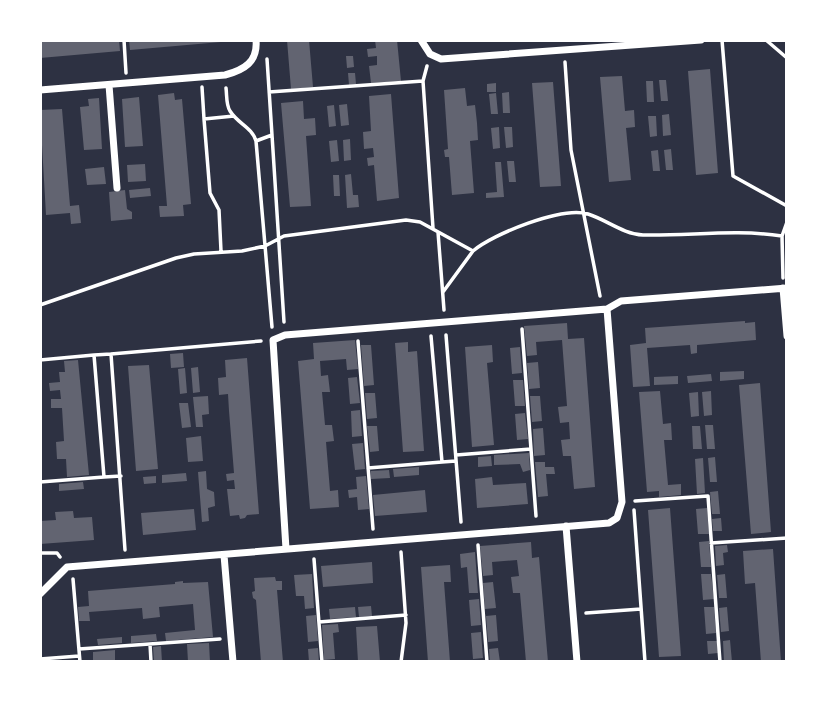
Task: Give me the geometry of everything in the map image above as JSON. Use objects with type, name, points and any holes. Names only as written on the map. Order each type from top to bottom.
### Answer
[{"type":"street","points":[[40,90],[225,75],[246,68],[257,50],[257,40]]},
{"type":"street","points":[[421,40],[430,54],[440,59],[701,40]]},
{"type":"street","points":[[109,85],[117,188]]},
{"type":"street","points":[[286,548],[273,340],[285,335],[607,309],[621,301],[785,288],[787,336]]},
{"type":"street","points":[[40,594],[67,567],[609,523],[621,512],[622,502],[607,309]]},
{"type":"street","points":[[566,526],[577,662]]},
{"type":"street","points":[[224,555],[233,662]]},
{"type":"path","points":[[124,40],[126,84]]},
{"type":"path","points":[[722,40],[733,176],[787,206]]},
{"type":"path","points":[[766,40],[787,58]]},
{"type":"path","points":[[257,50],[266,55],[285,335]]},
{"type":"path","points":[[565,50],[571,150],[600,297],[607,309]]},
{"type":"path","points":[[430,54],[422,81],[433,228]]},
{"type":"path","points":[[40,360],[273,340],[256,141],[254,132],[228,108],[225,75]]},
{"type":"path","points":[[201,78],[210,193],[219,210],[221,252]]},
{"type":"path","points":[[269,92],[422,81]]},
{"type":"path","points":[[204,119],[234,116]]},
{"type":"path","points":[[256,141],[272,135]]},
{"type":"path","points":[[443,292],[473,251],[484,241],[572,212],[583,213],[631,234],[755,232],[782,236]]},
{"type":"path","points":[[40,306],[176,258],[265,246],[284,236],[345,226],[406,220],[420,222],[473,251]]},
{"type":"path","points":[[785,288],[781,258],[782,236],[787,222]]},
{"type":"path","points":[[438,232],[462,535]]},
{"type":"path","points":[[521,316],[537,529]]},
{"type":"path","points":[[430,323],[442,462]]},
{"type":"path","points":[[357,329],[374,542]]},
{"type":"path","points":[[111,354],[126,562]]},
{"type":"path","points":[[94,355],[104,477]]},
{"type":"path","points":[[456,455],[531,449]]},
{"type":"path","points":[[368,468],[456,461]]},
{"type":"path","points":[[40,482],[121,476]]},
{"type":"path","points":[[645,662],[633,501],[708,496],[720,662]]},
{"type":"path","points":[[477,534],[487,662]]},
{"type":"path","points":[[711,543],[787,538]]},
{"type":"path","points":[[400,540],[406,615],[401,662]]},
{"type":"path","points":[[313,547],[322,662]]},
{"type":"path","points":[[40,553],[57,552],[73,578],[79,649],[79,659],[40,659]]},
{"type":"path","points":[[573,614],[641,609]]},
{"type":"path","points":[[319,622],[406,615]]},
{"type":"path","points":[[79,649],[231,638]]},
{"type":"path","points":[[150,644],[151,662]]},
{"type":"building","points":[[40,40],[119,40],[120,51],[40,58]]},
{"type":"building","points":[[129,40],[221,40],[221,42],[130,50]]},
{"type":"building","points":[[287,40],[309,40],[313,87],[291,89]]},
{"type":"building","points":[[375,40],[397,40],[401,81],[371,83],[369,66],[377,65],[377,56],[368,57],[367,49],[376,48]]},
{"type":"building","points":[[346,56],[353,56],[354,67],[347,68]]},
{"type":"building","points":[[710,69],[718,173],[696,175],[688,71]]},
{"type":"building","points":[[348,73],[355,73],[356,84],[349,85]]},
{"type":"building","points":[[622,76],[625,111],[634,110],[635,127],[626,128],[631,180],[609,182],[600,77]]},
{"type":"building","points":[[659,80],[666,80],[668,101],[661,101]]},
{"type":"building","points":[[646,81],[653,81],[654,102],[647,102]]},
{"type":"building","points":[[553,82],[561,186],[540,187],[532,83]]},
{"type":"building","points":[[496,83],[496,92],[487,92],[487,84]]},
{"type":"building","points":[[465,88],[467,106],[475,105],[477,123],[478,140],[470,141],[474,193],[452,195],[449,157],[445,157],[444,150],[448,149],[444,90]]},
{"type":"building","points":[[509,92],[510,113],[503,113],[502,93]]},
{"type":"building","points":[[174,93],[175,100],[182,99],[191,204],[183,205],[184,216],[160,217],[159,206],[167,206],[158,95]]},
{"type":"building","points":[[496,93],[498,114],[491,114],[489,94]]},
{"type":"building","points":[[391,94],[399,198],[377,201],[374,165],[368,166],[367,158],[374,157],[373,148],[364,149],[363,132],[371,131],[369,96]]},
{"type":"building","points":[[139,97],[143,146],[125,147],[122,99]]},
{"type":"building","points":[[99,98],[102,149],[84,150],[80,107],[89,106],[88,99]]},
{"type":"building","points":[[303,101],[304,119],[315,118],[316,135],[306,136],[311,206],[290,207],[281,103]]},
{"type":"building","points":[[347,104],[349,125],[341,126],[339,105]]},
{"type":"building","points":[[334,105],[336,126],[329,127],[327,106]]},
{"type":"building","points":[[62,109],[70,206],[79,205],[81,223],[71,224],[70,213],[46,215],[40,110]]},
{"type":"building","points":[[669,114],[671,135],[663,136],[662,115]]},
{"type":"building","points":[[648,116],[656,116],[657,136],[650,137]]},
{"type":"building","points":[[499,127],[500,148],[493,149],[491,128]]},
{"type":"building","points":[[504,127],[512,127],[513,147],[506,148]]},
{"type":"building","points":[[350,139],[351,160],[344,161],[343,140]]},
{"type":"building","points":[[337,140],[339,161],[331,162],[329,141]]},
{"type":"building","points":[[671,149],[673,170],[666,170],[664,150]]},
{"type":"building","points":[[658,150],[660,171],[653,171],[651,151]]},
{"type":"building","points":[[507,161],[514,161],[516,182],[509,182]]},
{"type":"building","points":[[495,162],[501,162],[504,197],[486,198],[486,193],[497,192]]},
{"type":"building","points":[[145,164],[146,181],[128,182],[127,165]]},
{"type":"building","points":[[104,167],[106,184],[87,185],[85,169]]},
{"type":"building","points":[[351,174],[353,195],[358,195],[359,207],[347,208],[345,175]]},
{"type":"building","points":[[333,175],[339,175],[340,196],[334,196]]},
{"type":"building","points":[[150,188],[151,196],[130,198],[129,190]]},
{"type":"building","points":[[125,190],[127,209],[132,212],[132,219],[111,221],[109,192]]},
{"type":"building","points":[[755,322],[756,340],[697,345],[697,353],[691,354],[690,345],[647,348],[650,386],[633,387],[630,345],[646,343],[645,328]]},
{"type":"building","points":[[567,323],[568,339],[584,338],[595,487],[574,489],[571,456],[563,456],[561,440],[570,439],[569,422],[560,423],[558,407],[567,406],[562,340],[536,342],[537,355],[527,356],[524,326]]},
{"type":"building","points":[[355,340],[358,369],[347,370],[346,359],[320,361],[321,376],[328,375],[330,392],[322,392],[325,425],[332,425],[334,441],[326,442],[330,491],[338,490],[339,507],[310,509],[298,361],[314,359],[313,343]]},
{"type":"building","points":[[408,342],[408,352],[417,351],[424,451],[403,452],[395,343]]},
{"type":"building","points":[[361,345],[371,345],[374,385],[364,386]]},
{"type":"building","points":[[492,345],[493,362],[487,363],[494,445],[472,447],[465,347]]},
{"type":"building","points":[[520,347],[522,373],[512,374],[510,348]]},
{"type":"building","points":[[183,353],[184,367],[171,368],[170,354]]},
{"type":"building","points":[[247,358],[259,514],[240,519],[239,515],[230,516],[227,489],[235,489],[234,480],[227,481],[226,474],[234,473],[228,394],[219,395],[218,378],[226,377],[225,360]]},
{"type":"building","points":[[78,360],[89,475],[67,477],[66,459],[57,459],[56,442],[64,441],[62,408],[51,408],[51,399],[61,399],[60,390],[50,391],[49,383],[60,382],[59,372],[65,372],[64,361]]},
{"type":"building","points":[[538,362],[540,388],[529,389],[527,363]]},
{"type":"building","points":[[149,365],[158,469],[136,471],[128,366]]},
{"type":"building","points":[[198,367],[200,392],[193,393],[191,368]]},
{"type":"building","points":[[185,368],[187,393],[180,394],[178,369]]},
{"type":"building","points":[[744,371],[744,379],[720,381],[720,372]]},
{"type":"building","points":[[711,374],[712,381],[688,383],[687,376]]},
{"type":"building","points":[[678,376],[678,384],[654,385],[654,377]]},
{"type":"building","points":[[357,377],[360,403],[350,404],[348,378]]},
{"type":"building","points":[[513,380],[523,380],[525,406],[515,406]]},
{"type":"building","points":[[760,383],[771,532],[751,534],[739,385]]},
{"type":"building","points":[[660,391],[663,424],[671,423],[672,440],[664,440],[668,485],[681,484],[681,495],[659,497],[659,491],[647,492],[639,392]]},
{"type":"building","points":[[711,391],[712,415],[704,416],[702,392]]},
{"type":"building","points":[[698,392],[699,416],[691,417],[689,393]]},
{"type":"building","points":[[365,393],[375,393],[377,418],[367,419]]},
{"type":"building","points":[[208,396],[209,414],[202,415],[203,427],[196,427],[193,397]]},
{"type":"building","points":[[530,396],[540,396],[542,421],[532,422]]},
{"type":"building","points":[[179,403],[188,403],[191,427],[182,428]]},
{"type":"building","points":[[360,410],[362,436],[352,437],[351,411]]},
{"type":"building","points":[[525,413],[528,439],[517,440],[515,414]]},
{"type":"building","points":[[705,425],[713,425],[715,449],[707,449]]},
{"type":"building","points":[[367,426],[377,426],[379,451],[370,452]]},
{"type":"building","points":[[692,426],[700,426],[702,449],[693,449]]},
{"type":"building","points":[[543,428],[545,455],[534,456],[533,429]]},
{"type":"building","points":[[201,436],[203,461],[188,462],[186,438]]},
{"type":"building","points":[[363,443],[365,469],[355,470],[352,444]]},
{"type":"building","points":[[529,453],[530,470],[523,472],[520,464],[494,465],[494,455]]},
{"type":"building","points":[[491,456],[492,466],[478,467],[478,457]]},
{"type":"building","points":[[715,457],[717,482],[710,482],[708,458]]},
{"type":"building","points":[[703,458],[705,493],[697,494],[695,459]]},
{"type":"building","points":[[535,462],[545,462],[545,467],[554,467],[555,474],[546,474],[548,496],[538,497]]},
{"type":"building","points":[[419,467],[419,475],[394,477],[393,469]]},
{"type":"building","points":[[389,470],[390,478],[371,479],[371,471]]},
{"type":"building","points":[[206,471],[207,489],[214,492],[215,506],[208,508],[209,521],[202,522],[198,472]]},
{"type":"building","points":[[186,473],[187,481],[162,483],[162,475]]},
{"type":"building","points":[[156,476],[156,483],[144,484],[143,477]]},
{"type":"building","points":[[366,476],[369,509],[358,510],[357,497],[349,498],[348,490],[357,489],[356,477]]},
{"type":"building","points":[[492,477],[493,485],[526,483],[528,504],[477,508],[475,479]]},
{"type":"building","points":[[83,482],[84,489],[59,491],[59,484]]},
{"type":"building","points":[[425,490],[427,512],[375,516],[373,495]]},
{"type":"building","points":[[718,491],[720,514],[712,514],[710,492]]},
{"type":"building","points":[[670,508],[681,656],[659,657],[648,510]]},
{"type":"building","points":[[707,508],[709,534],[698,534],[696,509]]},
{"type":"building","points":[[194,509],[196,530],[143,535],[141,513]]},
{"type":"building","points":[[73,511],[74,518],[92,517],[94,540],[40,544],[40,521],[56,520],[55,512]]},
{"type":"building","points":[[721,518],[722,531],[713,531],[712,519]]},
{"type":"building","points":[[709,541],[711,567],[701,567],[699,542]]},
{"type":"building","points":[[531,542],[532,558],[539,557],[548,662],[526,662],[520,593],[513,593],[511,577],[519,576],[517,560],[492,562],[493,575],[483,576],[480,546]]},
{"type":"building","points":[[727,545],[728,552],[723,553],[724,565],[716,566],[715,546]]},
{"type":"building","points":[[773,549],[781,662],[761,662],[755,583],[745,584],[743,551]]},
{"type":"building","points":[[475,552],[478,593],[469,593],[467,567],[461,568],[460,554]]},
{"type":"building","points":[[372,562],[373,583],[323,587],[321,566]]},
{"type":"building","points":[[450,565],[451,582],[444,582],[450,662],[428,662],[421,567]]},
{"type":"building","points":[[312,574],[314,608],[305,609],[304,596],[296,596],[294,575]]},
{"type":"building","points":[[701,574],[711,574],[714,599],[703,600]]},
{"type":"building","points":[[725,574],[727,598],[719,598],[717,575]]},
{"type":"building","points":[[275,577],[276,581],[282,581],[282,590],[277,590],[283,662],[261,662],[256,600],[252,592],[255,591],[254,578]]},
{"type":"building","points":[[183,581],[208,582],[213,637],[166,641],[165,633],[195,630],[193,604],[159,607],[160,617],[143,619],[142,608],[89,612],[90,621],[79,621],[78,607],[89,606],[88,591],[175,584]]},
{"type":"building","points":[[493,582],[496,608],[485,609],[483,583]]},
{"type":"building","points":[[479,599],[481,625],[471,626],[469,600]]},
{"type":"building","points":[[371,606],[372,616],[359,617],[358,607]]},
{"type":"building","points":[[355,607],[356,617],[330,619],[329,609]]},
{"type":"building","points":[[704,607],[714,607],[716,633],[706,634]]},
{"type":"building","points":[[727,607],[729,631],[721,632],[719,608]]},
{"type":"building","points":[[316,615],[318,641],[308,642],[306,616]]},
{"type":"building","points":[[496,615],[498,641],[488,642],[486,616]]},
{"type":"building","points":[[338,624],[339,632],[333,633],[335,659],[324,660],[322,625]]},
{"type":"building","points":[[377,626],[380,662],[358,662],[356,627]]},
{"type":"building","points":[[481,632],[483,658],[473,659],[471,633]]},
{"type":"building","points":[[156,634],[157,641],[131,643],[131,636]]},
{"type":"building","points":[[122,637],[122,643],[98,645],[97,639]]},
{"type":"building","points":[[730,640],[732,662],[724,662],[723,641]]},
{"type":"building","points":[[707,641],[717,641],[718,653],[708,654]]},
{"type":"building","points":[[209,643],[210,662],[188,662],[187,644]]},
{"type":"building","points":[[161,646],[162,662],[154,662],[153,647]]},
{"type":"building","points":[[318,648],[319,662],[309,662],[308,649]]},
{"type":"building","points":[[498,648],[500,662],[490,662],[489,649]]},
{"type":"building","points":[[115,650],[115,662],[93,662],[93,652]]}]
